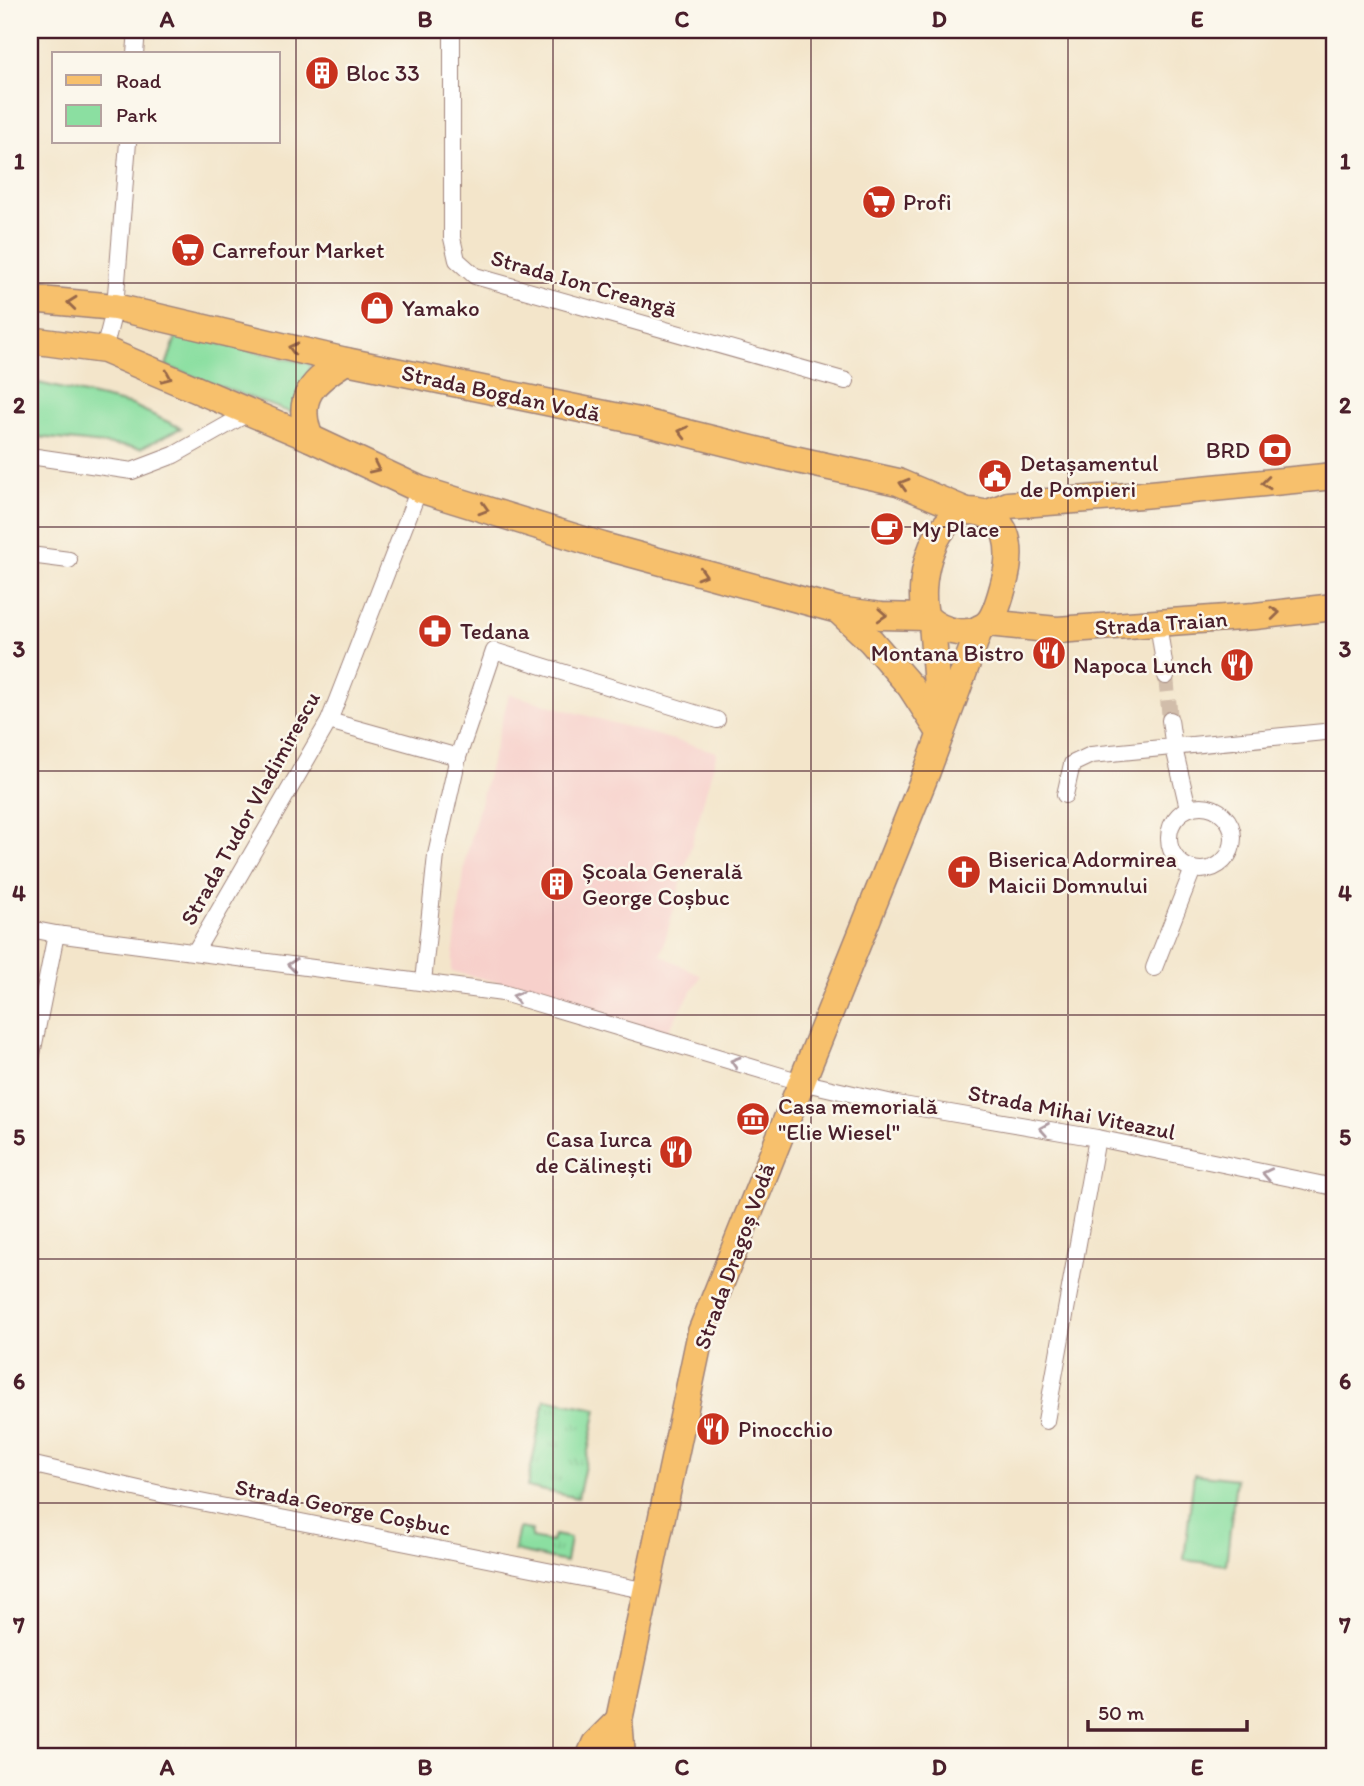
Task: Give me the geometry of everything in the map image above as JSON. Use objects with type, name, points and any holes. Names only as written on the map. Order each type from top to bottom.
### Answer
[{"type":"main road","name":"Strada Bogdan Vodă","points":[[30,299],[115,307],[346,361],[639,421],[898,482],[977,512]]},
{"type":"main road","points":[[30,340],[104,350],[419,488],[603,546],[838,610],[929,620],[942,629],[953,632],[984,626],[1000,596],[1006,575],[1009,554],[1006,534],[1000,525],[977,512]]},
{"type":"main road","points":[[310,438],[303,420],[306,400],[318,377],[346,361]]},
{"type":"main road","points":[[929,620],[922,599],[923,587],[939,531],[958,513],[1008,505],[1334,476]]},
{"type":"main road","name":"Strada Traian","points":[[984,626],[1057,630],[1334,607]]},
{"type":"main road","points":[[838,610],[887,658],[910,686],[941,734]]},
{"type":"main road","name":"Strada Dragoș Vodă","points":[[929,620],[941,734]]},
{"type":"main road","name":"Strada Dragoș Vodă","points":[[622,1756],[619,1720],[701,1332],[984,626]]},
{"type":"main road","points":[[590,1756],[595,1744],[619,1720]]},
{"type":"street","points":[[135,52],[137,30]]},
{"type":"street","name":"Strada Ion Creangă","points":[[452,30],[452,238],[457,260],[475,276],[846,381]]},
{"type":"street","points":[[104,350],[115,307],[128,144]]},
{"type":"street","points":[[30,456],[132,471],[174,455],[250,412]]},
{"type":"street","name":"Strada Tudor Vladimirescu","points":[[195,952],[329,721],[419,488]]},
{"type":"street","points":[[30,555],[69,560]]},
{"type":"street","points":[[1158,623],[1166,676]]},
{"type":"street","points":[[423,982],[436,855],[458,757],[494,651],[717,720]]},
{"type":"street","points":[[1170,720],[1188,808]]},
{"type":"street","points":[[329,721],[458,757]]},
{"type":"street","points":[[1065,795],[1072,764],[1091,755],[1334,731]]},
{"type":"street","points":[[1203,806],[1216,809],[1226,818],[1232,829],[1233,843],[1228,855],[1219,865],[1207,870],[1193,870],[1181,864],[1172,853],[1168,840],[1170,826],[1178,815],[1188,808],[1203,806]]},
{"type":"street","points":[[1154,968],[1193,870]]},
{"type":"street","name":"Strada Tudor Vladimirescu","points":[[30,929],[503,993],[801,1082]]},
{"type":"street","points":[[30,1063],[56,934]]},
{"type":"street","name":"Strada Mihai Viteazul","points":[[801,1082],[897,1104],[1097,1138],[1334,1187]]},
{"type":"street","points":[[1046,1421],[1097,1138]]},
{"type":"street","name":"Strada George Coșbuc","points":[[30,1464],[178,1498],[648,1591]]},
{"type":"shaded area","points":[[509,694],[717,752],[661,955],[701,976],[665,1035],[551,995],[451,971],[466,857]]},
{"type":"green space","points":[[177,334],[311,364],[297,415],[166,366]]},
{"type":"green space","points":[[30,381],[132,405],[181,428],[141,448],[30,436]]},
{"type":"green space","points":[[545,1399],[597,1409],[578,1498],[527,1487]]},
{"type":"green space","points":[[1194,1474],[1236,1479],[1226,1565],[1184,1560]]},
{"type":"green space","points":[[519,1528],[532,1530],[531,1538],[552,1542],[554,1535],[570,1538],[566,1562],[514,1551]]},
{"type":"tunnel","points":[[1166,676],[1170,720]]},
{"type":"place","name":"Bloc 33","points":[[322,73]]},
{"type":"place","name":"Profi","points":[[879,202]]},
{"type":"place","name":"Carrefour Market","points":[[188,250]]},
{"type":"place","name":"Yamako","points":[[377,308]]},
{"type":"place","name":"BRD","points":[[1275,450]]},
{"type":"place","name":"Detașamentul de Pompieri","points":[[995,476]]},
{"type":"place","name":"My Place","points":[[887,529]]},
{"type":"place","name":"Tedana","points":[[435,631]]},
{"type":"place","name":"Montana Bistro","points":[[1049,653]]},
{"type":"place","name":"Napoca Lunch","points":[[1237,665]]},
{"type":"place","name":"Biserica Adormirea Maicii Domnului","points":[[964,872]]},
{"type":"place","name":"Școala Generală George Coșbuc","points":[[557,884]]},
{"type":"place","name":"Casa memorială \"Elie Wiesel\"","points":[[753,1119]]},
{"type":"place","name":"Casa Iurca de Călinești","points":[[676,1152]]},
{"type":"place","name":"Pinocchio","points":[[713,1429]]}]
